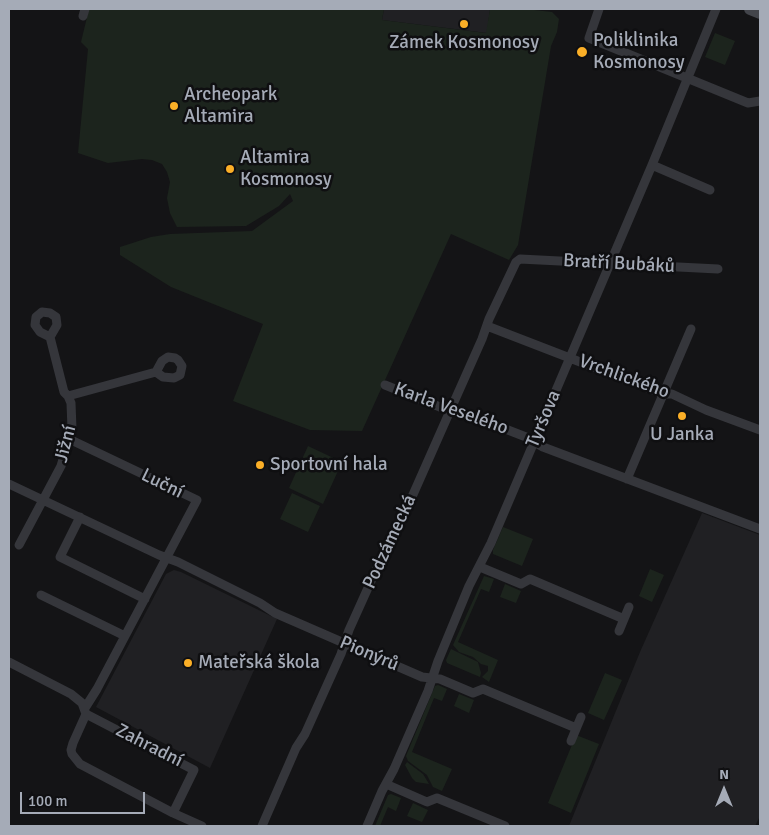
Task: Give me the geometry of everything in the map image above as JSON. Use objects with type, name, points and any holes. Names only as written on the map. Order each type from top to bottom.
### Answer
[{"type":"main road","points":[[750,9],[760,13]]},
{"type":"street","points":[[600,9],[589,38],[748,103],[760,101]]},
{"type":"street","name":"Tyršova","points":[[367,826],[424,700],[470,586],[534,442],[716,9]]},
{"type":"street","points":[[652,165],[710,190]]},
{"type":"street","name":"Bratří Bubáků","points":[[520,259],[718,269]]},
{"type":"street","name":"Podzámecká","points":[[262,826],[386,548],[400,524],[516,262],[520,259]]},
{"type":"street","name":"Vrchlického","points":[[487,326],[663,394],[672,394],[706,410],[760,430]]},
{"type":"street","points":[[627,479],[691,329]]},
{"type":"street","name":"Jižní","points":[[19,545],[61,466],[72,429],[72,414],[68,396],[64,392],[50,337]]},
{"type":"street","points":[[68,396],[156,372]]},
{"type":"street","name":"Karla Veselého","points":[[385,384],[440,407],[451,409],[526,437],[534,442],[627,479],[760,529]]},
{"type":"street","name":"Luční","points":[[69,439],[197,500],[167,558]]},
{"type":"street","name":"Pionýrů","points":[[9,484],[167,558],[275,612],[422,677],[440,679],[473,693],[483,689],[576,728]]},
{"type":"street","points":[[80,517],[60,557],[145,599]]},
{"type":"street","points":[[167,558],[86,711],[73,743],[72,754],[80,764],[173,813],[202,826]]},
{"type":"street","points":[[480,566],[521,584],[530,579],[624,619]]},
{"type":"street","points":[[41,595],[125,636]]},
{"type":"street","points":[[618,631],[629,607]]},
{"type":"street","name":"Zahradní","points":[[9,662],[71,694],[82,703],[86,711],[194,770],[173,813]]},
{"type":"street","points":[[571,741],[582,717]]},
{"type":"street","points":[[386,784],[427,802],[437,798],[505,826]]},
{"type":"shaded area","points":[[89,9],[384,9],[382,20],[486,33],[490,9],[525,9],[552,12],[559,19],[557,32],[551,46],[518,245],[509,260],[451,234],[362,431],[310,430],[233,401],[263,324],[171,287],[120,255],[120,247],[151,237],[170,234],[252,231],[293,201],[290,194],[279,206],[246,226],[177,227],[170,213],[167,198],[170,182],[162,164],[142,159],[108,163],[78,153],[88,49],[81,42]]},
{"type":"shaded area","name":"Zámek Kosmonosy","points":[[384,9],[490,9],[487,33],[382,20]]},
{"type":"shaded area","points":[[715,33],[735,41],[725,65],[705,57]]},
{"type":"shaded area","points":[[308,446],[342,462],[323,504],[289,488]]},
{"type":"shaded area","points":[[292,493],[320,506],[308,532],[280,519]]},
{"type":"shaded area","points":[[702,513],[760,535],[760,816],[755,826],[569,826],[640,652]]},
{"type":"shaded area","points":[[503,527],[533,539],[522,566],[493,554]]},
{"type":"shaded area","points":[[650,569],[664,575],[652,602],[639,596]]},
{"type":"shaded area","name":"Mateřská škola","points":[[174,570],[277,619],[210,768],[96,707],[166,574]]},
{"type":"shaded area","points":[[484,576],[494,579],[489,592],[481,589],[458,642],[498,660],[489,682],[482,677],[488,671],[488,666],[481,664],[473,657],[459,652],[453,645]]},
{"type":"shaded area","points":[[505,584],[521,591],[516,603],[500,597]]},
{"type":"shaded area","points":[[451,649],[478,662],[481,673],[480,677],[447,663],[446,660]]},
{"type":"shaded area","points":[[605,673],[622,680],[604,720],[588,713]]},
{"type":"shaded area","points":[[438,685],[447,689],[442,701],[434,698],[412,752],[452,769],[442,791],[433,787],[427,775],[408,761],[406,756],[435,686]]},
{"type":"shaded area","points":[[459,694],[474,700],[469,713],[454,706]]},
{"type":"shaded area","points":[[576,735],[599,744],[571,813],[548,803]]},
{"type":"shaded area","points":[[407,762],[423,774],[429,784],[416,782],[412,778],[405,765]]},
{"type":"shaded area","points":[[391,794],[401,798],[396,811],[388,807],[380,826],[375,826],[388,795]]},
{"type":"shaded area","points":[[413,803],[428,810],[422,822],[407,816]]},
{"type":"place","name":"Zámek Kosmonosy","points":[[464,24]]},
{"type":"place","name":"Poliklinika Kosmonosy","points":[[582,52]]},
{"type":"place","name":"Archeopark Altamira","points":[[174,106]]},
{"type":"place","name":"Altamira Kosmonosy","points":[[230,169]]},
{"type":"place","name":"U Janka","points":[[682,416]]},
{"type":"place","name":"Sportovní hala","points":[[260,465]]},
{"type":"place","name":"Mateřská škola","points":[[188,663]]}]
